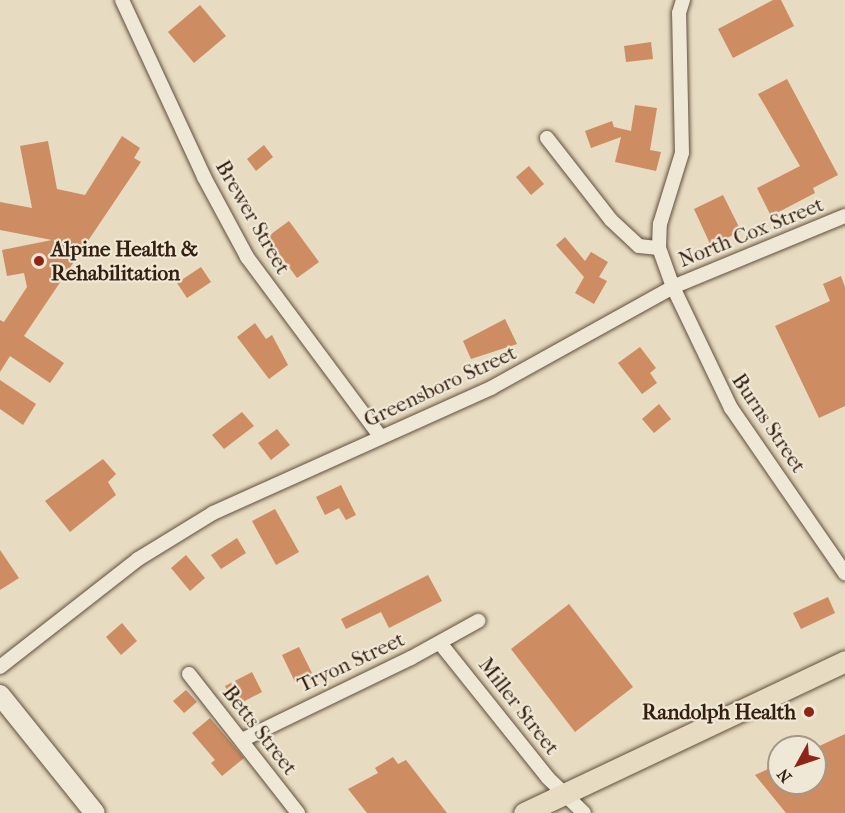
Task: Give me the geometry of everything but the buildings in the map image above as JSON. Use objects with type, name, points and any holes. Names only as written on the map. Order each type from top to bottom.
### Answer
[{"type":"main road","points":[[524,813],[845,661]]},
{"type":"main road","points":[[0,695],[95,813]]},
{"type":"street","name":"Brewer Street","points":[[122,0],[204,177],[247,257],[380,436]]},
{"type":"street","points":[[672,287],[659,248],[660,224],[682,153],[681,24],[683,0]]},
{"type":"street","points":[[547,138],[611,220],[639,246],[659,248]]},
{"type":"street","name":"North Cox Street","points":[[672,287],[845,216]]},
{"type":"street","name":"Greensboro Street","points":[[0,667],[170,537],[223,508],[491,388],[672,287]]},
{"type":"street","name":"Burns Street","points":[[672,287],[731,408],[845,573]]},
{"type":"street","name":"Tryon Street","points":[[242,740],[440,643],[477,621]]},
{"type":"street","name":"Miller Street","points":[[440,643],[565,794],[585,813]]},
{"type":"street","name":"Betts Street","points":[[189,674],[298,813]]},
{"type":"place","name":"Alpine Health & Rehabilitation","points":[[39,261]]},
{"type":"place","name":"Randolph Health","points":[[809,712]]}]
